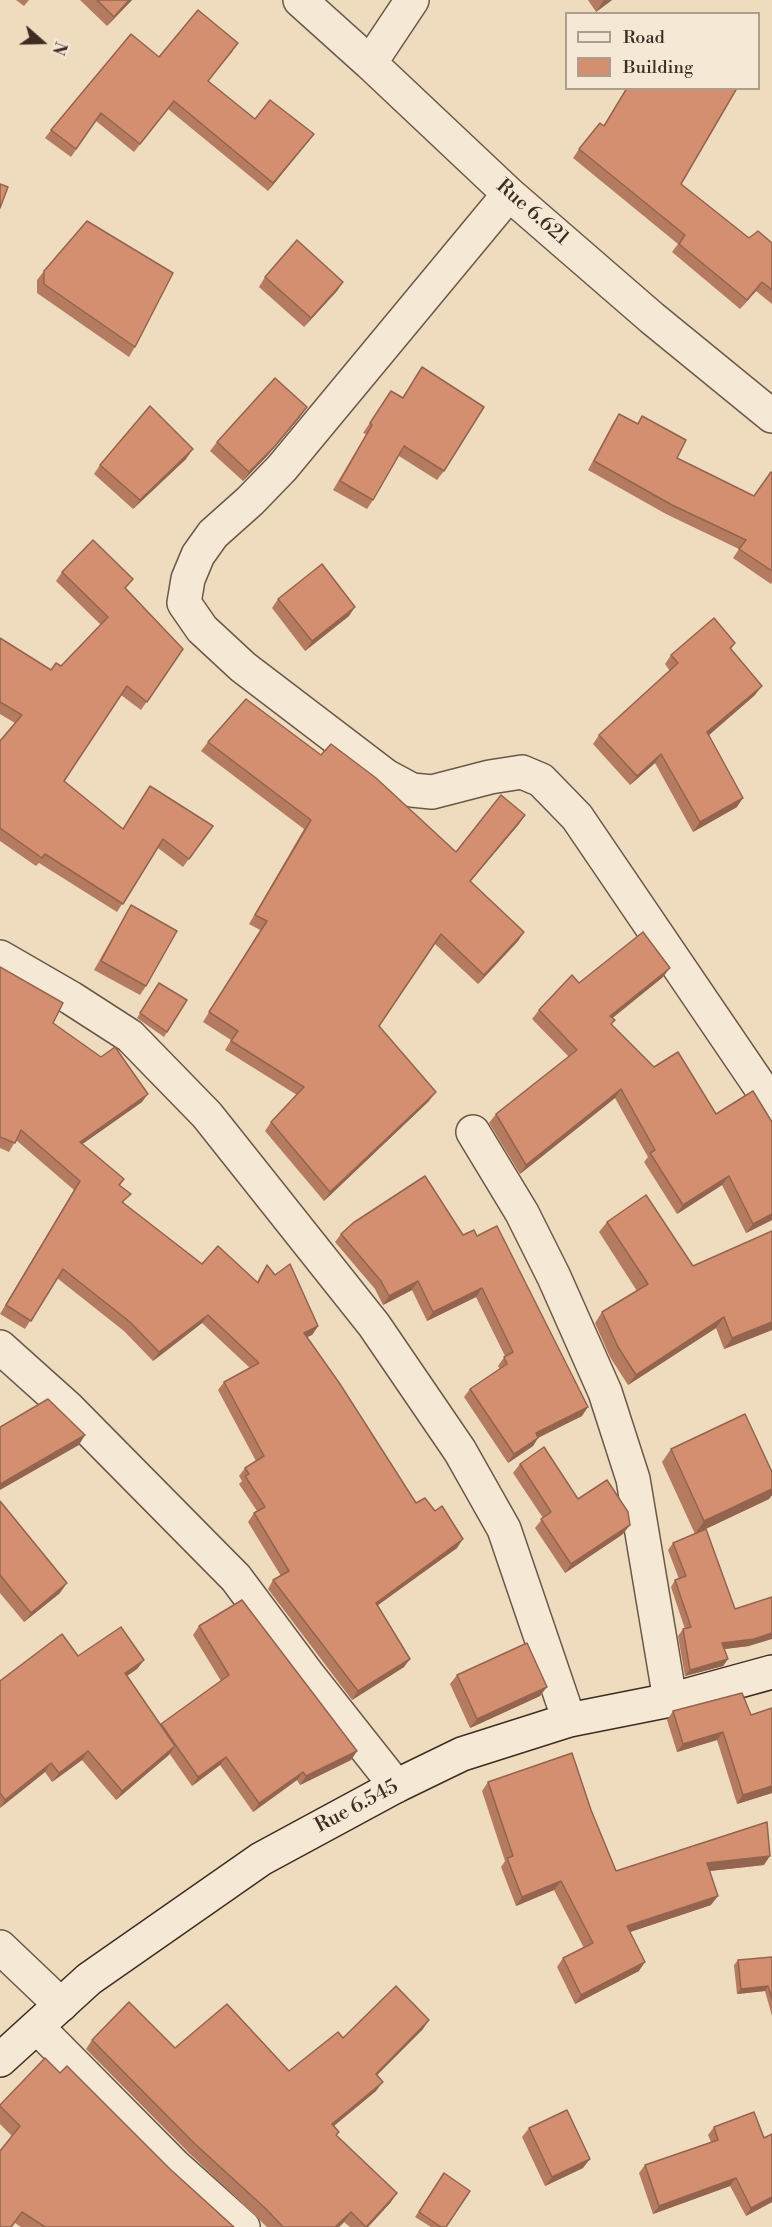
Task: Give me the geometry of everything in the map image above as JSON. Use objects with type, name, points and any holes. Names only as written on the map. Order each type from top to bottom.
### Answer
[{"type":"street","name":"Rue 6.621","points":[[300,0],[508,194],[652,318],[772,416]]},
{"type":"street","points":[[370,63],[412,0]]},
{"type":"street","points":[[508,194],[282,468],[213,534],[198,555],[188,579],[184,603],[202,629],[243,667],[386,776],[412,790],[432,792],[490,777],[522,772],[541,780],[577,817],[772,1104]]},
{"type":"street","points":[[0,957],[71,998],[130,1036],[207,1115],[375,1325],[459,1451],[504,1529],[569,1720]]},
{"type":"street","points":[[473,1132],[533,1234],[604,1392],[635,1489],[670,1700]]},
{"type":"street","points":[[0,1347],[68,1408],[236,1578],[309,1676],[396,1786]]},
{"type":"street","name":"Rue 6.545","points":[[0,2060],[89,1979],[261,1859],[396,1786],[462,1754],[569,1720],[670,1700],[772,1672]]},
{"type":"street","points":[[0,1947],[61,2005]]},
{"type":"street","points":[[37,2027],[175,2166],[243,2227]]},
{"type":"building","points":[[97,0],[129,0],[114,17]]},
{"type":"building","points":[[198,10],[238,43],[208,81],[255,119],[270,100],[314,134],[273,183],[174,101],[140,144],[101,113],[76,149],[51,130],[131,34],[159,57]]},
{"type":"building","points":[[626,90],[736,90],[681,184],[749,238],[758,231],[772,243],[772,290],[762,282],[747,300],[679,244],[685,235],[579,149],[600,123],[604,126]]},
{"type":"building","points":[[0,184],[8,187],[0,208]]},
{"type":"building","points":[[87,221],[173,273],[135,347],[44,284],[44,271]]},
{"type":"building","points":[[297,240],[343,282],[311,318],[265,277]]},
{"type":"building","points":[[422,367],[484,407],[444,471],[404,446],[373,500],[340,481],[372,425],[370,423],[391,391],[403,398]]},
{"type":"building","points":[[275,378],[307,407],[275,446],[249,472],[217,442]]},
{"type":"building","points":[[150,406],[193,449],[140,500],[100,465]]},
{"type":"building","points":[[619,414],[638,424],[642,416],[686,440],[677,458],[754,496],[772,473],[772,571],[739,549],[746,540],[672,505],[594,461]]},
{"type":"building","points":[[93,540],[133,579],[125,588],[183,649],[147,702],[127,686],[64,781],[123,829],[150,786],[213,826],[189,859],[163,839],[123,904],[45,854],[42,858],[0,828],[0,741],[22,715],[0,702],[0,638],[51,670],[56,663],[61,666],[108,617],[62,572]]},
{"type":"building","points":[[322,564],[355,607],[312,641],[278,599]]},
{"type":"building","points":[[714,618],[735,643],[730,648],[762,686],[707,732],[743,798],[700,822],[661,754],[637,776],[599,735],[678,663],[671,655]]},
{"type":"building","points":[[246,699],[321,755],[331,744],[376,778],[456,852],[501,795],[525,815],[470,881],[524,932],[484,975],[441,934],[379,1026],[436,1092],[330,1192],[271,1122],[304,1087],[231,1041],[238,1031],[209,1012],[267,921],[255,915],[311,820],[208,742]]},
{"type":"building","points":[[131,905],[177,931],[146,986],[101,961]]},
{"type":"building","points":[[643,932],[670,968],[610,1016],[615,1020],[611,1024],[654,1067],[678,1052],[716,1114],[753,1091],[772,1122],[772,1214],[753,1224],[729,1176],[683,1205],[650,1153],[655,1150],[621,1089],[526,1165],[496,1114],[577,1050],[539,1010],[572,975],[579,983]]},
{"type":"building","points":[[0,967],[63,1003],[53,1023],[101,1057],[115,1047],[148,1094],[80,1142],[124,1179],[119,1185],[131,1194],[122,1202],[202,1264],[218,1246],[258,1283],[267,1265],[275,1275],[290,1264],[318,1326],[304,1333],[340,1384],[416,1503],[425,1498],[435,1511],[442,1506],[463,1539],[376,1603],[410,1659],[358,1691],[273,1580],[289,1571],[254,1513],[265,1507],[245,1476],[249,1474],[245,1468],[264,1456],[224,1382],[259,1363],[208,1315],[159,1352],[130,1322],[63,1269],[31,1321],[6,1305],[80,1181],[21,1130],[15,1143],[0,1137]]},
{"type":"building","points":[[159,983],[187,1000],[167,1032],[140,1013]]},
{"type":"building","points":[[425,1176],[463,1235],[474,1230],[477,1236],[497,1226],[588,1407],[536,1433],[538,1438],[514,1454],[470,1389],[507,1364],[504,1357],[513,1352],[482,1288],[433,1312],[418,1281],[389,1296],[381,1281],[341,1234],[353,1223]]},
{"type":"building","points":[[646,1195],[693,1266],[772,1231],[772,1322],[732,1338],[724,1317],[636,1375],[618,1347],[602,1312],[648,1284],[607,1222]]},
{"type":"building","points":[[48,1399],[85,1435],[0,1484],[0,1427]]},
{"type":"building","points":[[745,1414],[772,1472],[772,1489],[704,1521],[671,1449]]},
{"type":"building","points":[[544,1447],[578,1499],[607,1480],[628,1512],[630,1525],[571,1564],[541,1519],[551,1512],[520,1464]]},
{"type":"building","points":[[0,1501],[67,1583],[31,1613],[0,1575]]},
{"type":"building","points":[[706,1529],[735,1609],[772,1597],[772,1633],[754,1639],[722,1643],[728,1659],[690,1670],[683,1629],[691,1627],[675,1580],[686,1576],[673,1543]]},
{"type":"building","points":[[242,1600],[357,1751],[306,1776],[303,1772],[259,1803],[226,1757],[198,1777],[161,1724],[229,1675],[199,1626]]},
{"type":"building","points":[[121,1627],[144,1660],[125,1673],[175,1746],[122,1791],[88,1751],[59,1773],[51,1763],[5,1800],[0,1793],[0,1681],[62,1634],[78,1656]]},
{"type":"building","points":[[527,1643],[547,1687],[477,1719],[457,1675]]},
{"type":"building","points":[[742,1693],[751,1715],[772,1708],[772,1786],[743,1795],[723,1732],[683,1744],[673,1711]]},
{"type":"building","points":[[572,1753],[591,1810],[616,1871],[767,1822],[770,1856],[707,1863],[718,1896],[627,1926],[645,1962],[581,1995],[563,1958],[593,1943],[561,1881],[522,1897],[507,1858],[513,1856],[488,1782]]},
{"type":"building","points":[[772,1957],[772,1999],[768,1986],[741,1989],[738,1960]]},
{"type":"building","points":[[396,1986],[429,2020],[376,2074],[383,2082],[332,2124],[339,2132],[336,2135],[397,2193],[366,2227],[351,2212],[335,2227],[283,2227],[194,2143],[92,2040],[129,2002],[175,2048],[227,2004],[289,2071],[338,2032],[343,2038]]},
{"type":"building","points":[[45,2058],[60,2073],[67,2066],[170,2169],[234,2227],[45,2227],[22,2212],[11,2227],[0,2227],[0,2151],[20,2126],[0,2105]]},
{"type":"building","points":[[567,2110],[590,2159],[552,2177],[529,2128]]},
{"type":"building","points":[[754,2112],[764,2138],[772,2134],[772,2197],[751,2208],[736,2178],[659,2206],[645,2165],[718,2140],[714,2127]]},
{"type":"building","points":[[444,2173],[470,2191],[446,2227],[441,2227],[419,2212]]}]
